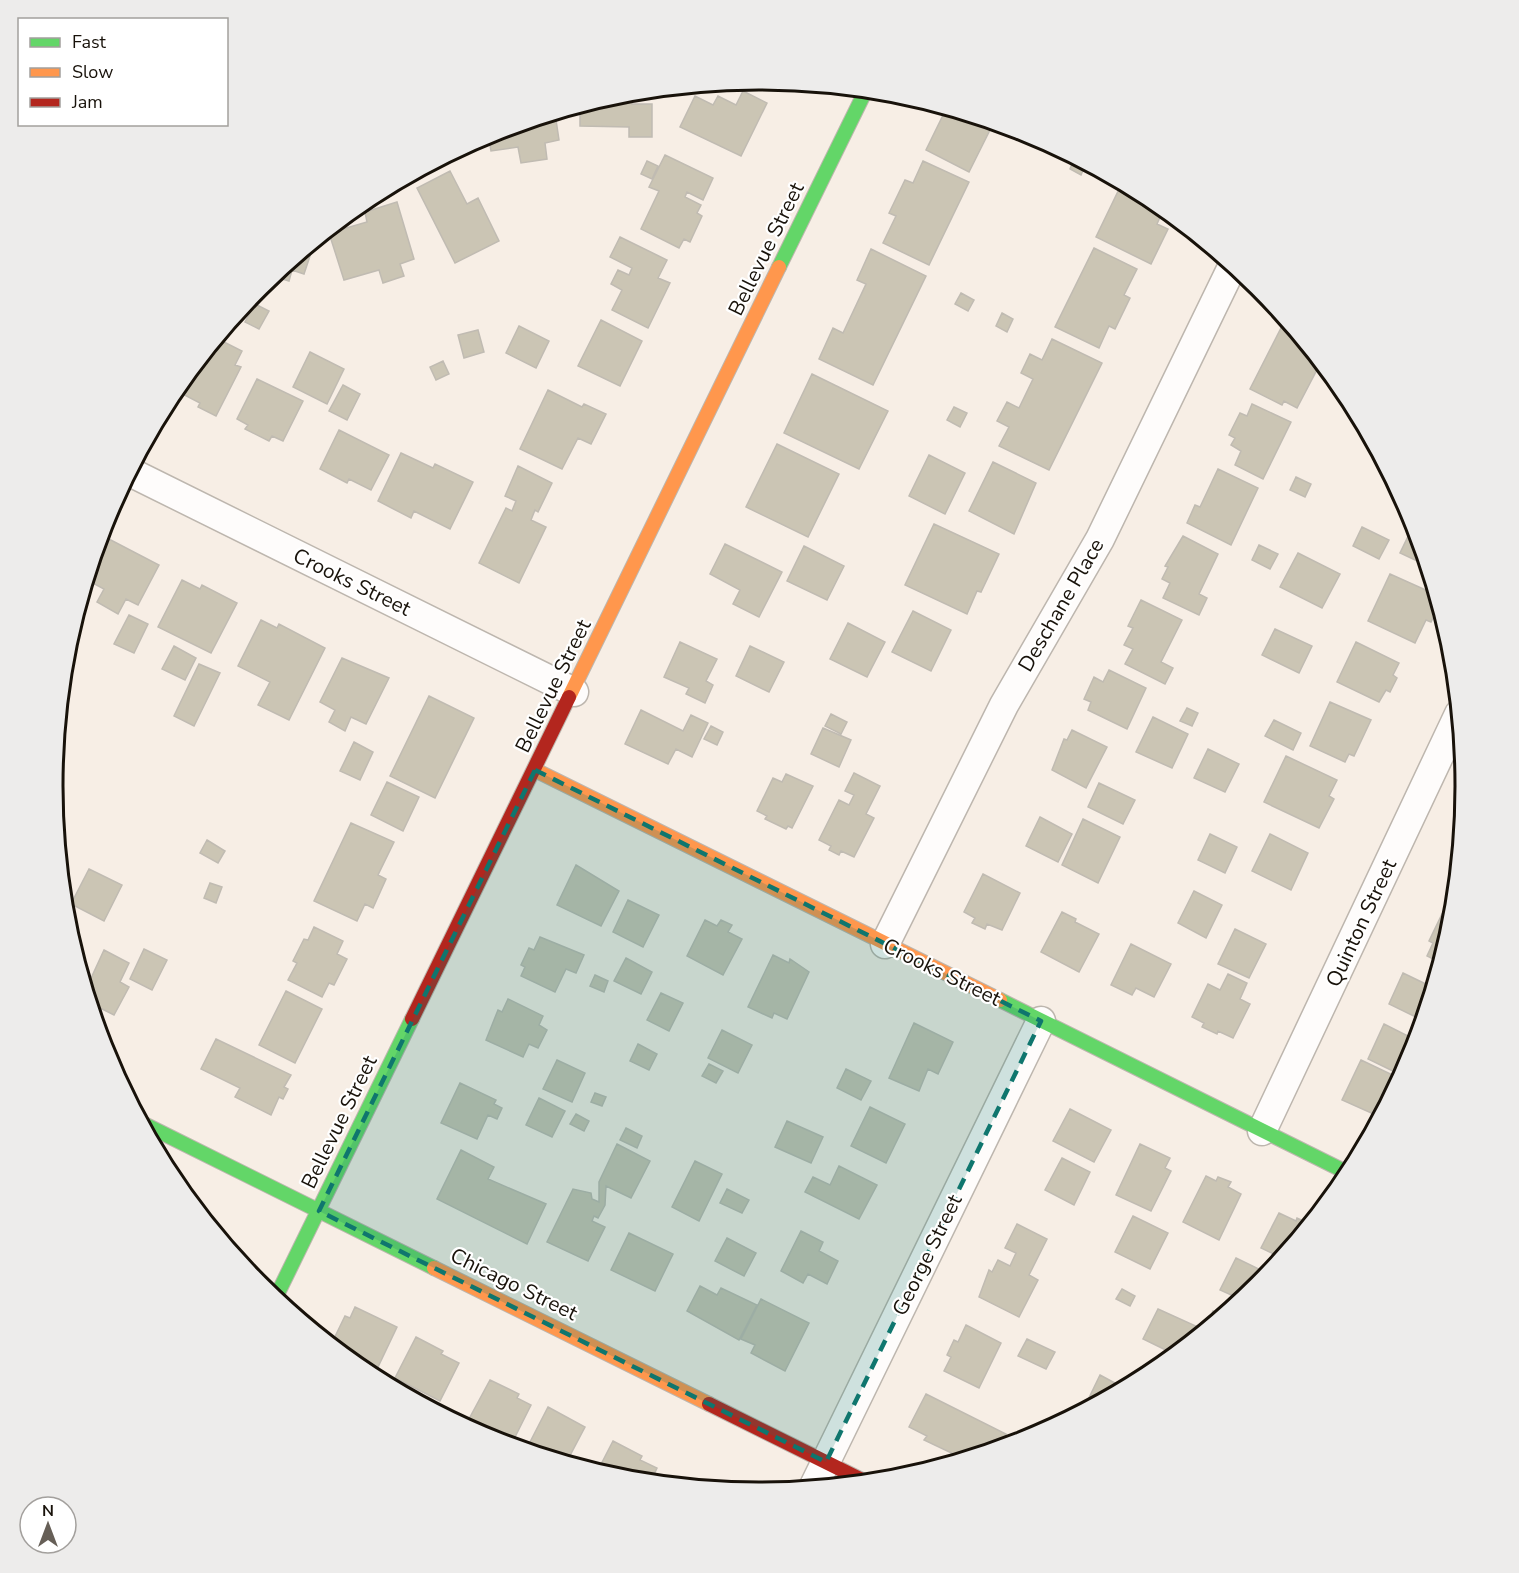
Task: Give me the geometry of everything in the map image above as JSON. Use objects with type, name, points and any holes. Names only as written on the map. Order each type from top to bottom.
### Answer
[{"type":"street","name":"Bellevue Street","points":[[280,1291],[862,98]]},
{"type":"street","name":"Deschane Place","points":[[885,944],[1004,705],[1100,539],[1229,273]]},
{"type":"street","name":"Crooks Street","points":[[136,475],[574,692]]},
{"type":"street","name":"Quinton Street","points":[[1262,1131],[1453,726]]},
{"type":"street","name":"Crooks Street","points":[[535,770],[1341,1170]]},
{"type":"street","name":"George Street","points":[[817,1481],[1041,1021]]},
{"type":"street","name":"Chicago Street","points":[[152,1128],[855,1476]]},
{"type":"highlighted area","points":[[535,770],[1041,1021],[826,1462],[319,1211]]},
{"type":"building","points":[[743,91],[767,103],[741,156],[680,127],[695,96],[713,105],[718,96],[736,105]]},
{"type":"building","points":[[632,102],[632,104],[652,104],[652,137],[629,137],[629,127],[580,126],[580,114]]},
{"type":"building","points":[[943,115],[990,130],[969,172],[926,150]]},
{"type":"building","points":[[556,121],[559,140],[545,143],[547,159],[521,163],[518,147],[491,151],[490,144]]},
{"type":"building","points":[[665,155],[713,178],[703,200],[687,192],[685,197],[701,205],[697,213],[702,216],[690,242],[684,239],[679,248],[641,229],[659,191],[649,187]]},
{"type":"building","points":[[647,161],[658,166],[652,179],[641,174]]},
{"type":"building","points":[[923,161],[969,182],[929,265],[883,243],[896,216],[889,213],[905,180],[913,183]]},
{"type":"building","points":[[1072,164],[1083,170],[1081,175],[1070,169]]},
{"type":"building","points":[[450,171],[467,204],[478,198],[499,241],[455,263],[417,188]]},
{"type":"building","points":[[1119,190],[1160,217],[1157,224],[1168,229],[1151,264],[1096,237]]},
{"type":"building","points":[[397,202],[414,259],[400,264],[404,276],[383,283],[379,270],[344,280],[331,238],[342,229],[367,222],[367,211]]},
{"type":"building","points":[[620,237],[667,260],[658,278],[670,283],[648,328],[612,310],[622,290],[611,284],[618,270],[629,275],[632,268],[610,257]]},
{"type":"building","points":[[1094,248],[1137,269],[1124,295],[1130,298],[1115,329],[1109,326],[1099,348],[1055,327]]},
{"type":"building","points":[[871,249],[926,276],[873,385],[819,359],[833,328],[843,333],[866,284],[857,280]]},
{"type":"building","points":[[311,254],[304,274],[292,270]]},
{"type":"building","points":[[292,271],[289,281],[283,279]]},
{"type":"building","points":[[961,293],[974,300],[968,311],[955,304]]},
{"type":"building","points":[[257,305],[269,311],[259,329],[245,322]]},
{"type":"building","points":[[1002,313],[1013,319],[1007,332],[996,326]]},
{"type":"building","points":[[601,320],[642,341],[620,386],[578,366]]},
{"type":"building","points":[[519,326],[549,341],[536,368],[506,353]]},
{"type":"building","points":[[1282,326],[1317,369],[1297,408],[1284,401],[1282,405],[1250,389]]},
{"type":"building","points":[[478,330],[484,352],[464,358],[458,335]]},
{"type":"building","points":[[1052,339],[1102,363],[1049,470],[999,446],[1009,427],[997,421],[1007,402],[1019,408],[1033,379],[1021,373],[1030,354],[1042,360]]},
{"type":"building","points":[[224,342],[242,351],[235,365],[241,367],[216,416],[198,407],[200,403],[184,395]]},
{"type":"building","points":[[310,352],[344,369],[327,404],[293,387]]},
{"type":"building","points":[[443,361],[449,374],[436,380],[430,367]]},
{"type":"building","points":[[812,374],[888,411],[859,469],[784,433]]},
{"type":"building","points":[[257,379],[303,401],[283,441],[272,436],[269,441],[245,429],[248,425],[237,419]]},
{"type":"building","points":[[343,385],[360,394],[347,420],[329,411]]},
{"type":"building","points":[[548,390],[582,407],[584,404],[606,414],[591,444],[578,438],[562,469],[520,449]]},
{"type":"building","points":[[1252,404],[1291,422],[1263,479],[1235,465],[1241,451],[1231,445],[1235,438],[1229,435],[1240,413],[1247,416]]},
{"type":"building","points":[[954,407],[967,413],[960,427],[947,420]]},
{"type":"building","points":[[339,430],[389,455],[371,490],[349,479],[347,483],[320,469]]},
{"type":"building","points":[[777,444],[839,474],[808,537],[746,507]]},
{"type":"building","points":[[401,453],[433,468],[435,464],[473,482],[450,529],[414,511],[411,518],[378,501]]},
{"type":"building","points":[[929,455],[965,473],[945,514],[909,496]]},
{"type":"building","points":[[993,462],[1036,483],[1014,534],[969,511]]},
{"type":"building","points":[[518,466],[552,483],[538,512],[535,510],[531,520],[546,527],[519,583],[479,563],[506,508],[512,511],[516,501],[505,496]]},
{"type":"building","points":[[1218,469],[1258,488],[1231,545],[1187,523],[1195,505],[1200,507]]},
{"type":"building","points":[[1296,477],[1311,484],[1305,497],[1290,490]]},
{"type":"building","points":[[934,524],[999,554],[981,592],[977,591],[967,614],[905,585]]},
{"type":"building","points":[[1362,527],[1389,540],[1379,559],[1353,546]]},
{"type":"building","points":[[1409,535],[1418,562],[1400,553]]},
{"type":"building","points":[[1183,536],[1218,554],[1199,594],[1207,598],[1199,615],[1163,598],[1170,583],[1162,579],[1168,567],[1165,566]]},
{"type":"building","points":[[109,539],[159,565],[138,605],[126,599],[118,614],[97,602],[104,589],[94,584]]},
{"type":"building","points":[[725,544],[782,572],[759,617],[733,604],[740,590],[710,574]]},
{"type":"building","points":[[1259,545],[1278,554],[1270,569],[1252,560]]},
{"type":"building","points":[[804,546],[844,566],[827,600],[787,581]]},
{"type":"building","points":[[1298,553],[1340,574],[1322,608],[1280,587]]},
{"type":"building","points":[[1390,574],[1427,591],[1434,615],[1431,622],[1426,620],[1415,643],[1368,621]]},
{"type":"building","points":[[182,580],[200,589],[202,585],[237,603],[211,653],[158,627]]},
{"type":"building","points":[[1141,600],[1182,620],[1161,662],[1173,668],[1165,684],[1125,664],[1133,649],[1124,645],[1133,628],[1128,626]]},
{"type":"building","points":[[913,611],[951,630],[931,671],[892,652]]},
{"type":"building","points":[[129,615],[148,624],[134,653],[114,644]]},
{"type":"building","points":[[261,620],[277,628],[279,624],[325,648],[289,720],[258,705],[270,682],[238,666]]},
{"type":"building","points":[[848,623],[885,642],[867,677],[830,659]]},
{"type":"building","points":[[1275,629],[1312,646],[1299,673],[1262,655]]},
{"type":"building","points":[[680,642],[717,659],[706,681],[713,685],[705,703],[686,694],[689,688],[664,677]]},
{"type":"building","points":[[1356,642],[1399,663],[1393,675],[1397,678],[1390,692],[1386,690],[1379,702],[1337,682]]},
{"type":"building","points":[[174,646],[196,658],[185,680],[162,669]]},
{"type":"building","points":[[750,646],[784,662],[769,692],[736,676]]},
{"type":"building","points":[[342,658],[389,678],[366,724],[351,717],[345,731],[329,722],[335,710],[320,702]]},
{"type":"building","points":[[199,664],[220,673],[194,726],[174,716]]},
{"type":"building","points":[[1109,670],[1146,688],[1127,729],[1088,710],[1091,702],[1084,699],[1094,677],[1103,682]]},
{"type":"building","points":[[429,696],[474,718],[435,798],[390,776]]},
{"type":"building","points":[[1330,702],[1371,720],[1354,756],[1349,754],[1345,762],[1310,746]]},
{"type":"building","points":[[1187,708],[1198,713],[1192,726],[1180,721]]},
{"type":"building","points":[[641,710],[683,731],[691,715],[708,723],[692,757],[676,749],[668,764],[625,744]]},
{"type":"building","points":[[831,714],[847,722],[841,734],[825,726]]},
{"type":"building","points":[[1153,717],[1188,734],[1172,768],[1136,752]]},
{"type":"building","points":[[1274,720],[1301,733],[1293,750],[1265,736]]},
{"type":"building","points":[[711,726],[723,732],[717,745],[704,739]]},
{"type":"building","points":[[823,728],[851,740],[839,767],[811,754]]},
{"type":"building","points":[[1072,730],[1107,747],[1086,788],[1052,770],[1064,739],[1067,740]]},
{"type":"building","points":[[354,742],[373,752],[360,780],[340,771]]},
{"type":"building","points":[[1208,749],[1239,764],[1225,792],[1194,778]]},
{"type":"building","points":[[1286,756],[1337,780],[1329,796],[1334,799],[1319,828],[1264,802]]},
{"type":"building","points":[[854,773],[880,786],[866,814],[874,818],[854,857],[841,851],[839,855],[829,850],[831,846],[819,840],[839,800],[849,805],[854,795],[845,791]]},
{"type":"building","points":[[786,774],[813,786],[792,828],[788,826],[786,829],[765,819],[767,816],[757,811],[773,778],[782,782]]},
{"type":"building","points":[[387,782],[419,797],[403,831],[371,815]]},
{"type":"building","points":[[1099,783],[1135,800],[1123,824],[1088,807]]},
{"type":"building","points":[[1040,817],[1072,834],[1058,862],[1026,846]]},
{"type":"building","points":[[1083,819],[1120,837],[1098,883],[1062,865]]},
{"type":"building","points":[[351,823],[394,842],[378,875],[386,879],[373,908],[365,904],[357,921],[314,901]]},
{"type":"building","points":[[1210,834],[1237,847],[1225,873],[1198,860]]},
{"type":"building","points":[[1270,834],[1308,853],[1291,890],[1252,871]]},
{"type":"building","points":[[207,840],[225,851],[218,863],[200,853]]},
{"type":"building","points":[[576,865],[619,891],[601,926],[557,905]]},
{"type":"building","points":[[89,869],[122,885],[104,921],[73,905],[73,901]]},
{"type":"building","points":[[983,874],[1020,893],[1002,930],[987,924],[985,929],[972,923],[975,918],[964,912]]},
{"type":"building","points":[[210,883],[222,887],[216,903],[204,898]]},
{"type":"building","points":[[1194,891],[1222,905],[1206,938],[1178,923]]},
{"type":"building","points":[[628,900],[659,915],[643,947],[613,932]]},
{"type":"building","points":[[1062,912],[1076,919],[1075,922],[1099,934],[1079,972],[1041,952]]},
{"type":"building","points":[[1442,914],[1444,915],[1434,959],[1427,956],[1433,943],[1429,941]]},
{"type":"building","points":[[705,920],[717,926],[721,920],[732,925],[728,932],[742,939],[723,975],[687,956]]},
{"type":"building","points":[[314,927],[343,941],[337,954],[347,959],[334,985],[329,983],[322,997],[288,980],[297,963],[293,961],[304,939],[308,940]]},
{"type":"building","points":[[1235,929],[1266,944],[1249,978],[1218,964]]},
{"type":"building","points":[[540,937],[584,955],[576,973],[566,969],[555,992],[521,976],[525,967],[521,965],[529,948],[534,950]]},
{"type":"building","points":[[1131,944],[1171,964],[1154,997],[1136,988],[1132,995],[1111,985]]},
{"type":"building","points":[[144,949],[167,960],[152,990],[130,979]]},
{"type":"building","points":[[104,950],[129,963],[120,982],[129,987],[114,1015],[99,1008],[91,979]]},
{"type":"building","points":[[773,955],[789,963],[790,959],[809,972],[787,1019],[774,1013],[772,1018],[748,1007]]},
{"type":"building","points":[[626,958],[652,972],[641,994],[614,981]]},
{"type":"building","points":[[1403,973],[1427,984],[1416,1017],[1389,1004]]},
{"type":"building","points":[[1228,974],[1247,983],[1240,999],[1250,1004],[1233,1038],[1202,1027],[1204,1023],[1192,1017],[1208,984],[1220,990]]},
{"type":"building","points":[[595,975],[608,981],[604,992],[590,986]]},
{"type":"building","points":[[286,991],[322,1009],[295,1063],[259,1045]]},
{"type":"building","points":[[661,993],[683,1003],[669,1031],[647,1020]]},
{"type":"building","points":[[508,999],[543,1016],[539,1025],[547,1030],[538,1048],[529,1044],[523,1057],[486,1040],[498,1010],[502,1012]]},
{"type":"building","points":[[914,1023],[953,1042],[938,1074],[928,1069],[919,1091],[889,1078]]},
{"type":"building","points":[[1384,1024],[1409,1037],[1394,1072],[1368,1059]]},
{"type":"building","points":[[722,1030],[752,1045],[738,1073],[708,1058]]},
{"type":"building","points":[[216,1039],[291,1075],[284,1087],[288,1089],[283,1099],[279,1097],[271,1115],[235,1097],[240,1088],[201,1069]]},
{"type":"building","points":[[638,1044],[657,1054],[649,1070],[630,1061]]},
{"type":"building","points":[[557,1060],[585,1073],[572,1102],[543,1089]]},
{"type":"building","points":[[1361,1060],[1393,1075],[1374,1114],[1342,1100]]},
{"type":"building","points":[[709,1064],[723,1071],[716,1083],[702,1076]]},
{"type":"building","points":[[846,1069],[871,1081],[861,1100],[837,1088]]},
{"type":"building","points":[[460,1083],[496,1100],[494,1104],[502,1108],[497,1119],[488,1115],[477,1139],[441,1123]]},
{"type":"building","points":[[595,1093],[606,1097],[602,1106],[591,1102]]},
{"type":"building","points":[[539,1098],[565,1111],[552,1137],[526,1125]]},
{"type":"building","points":[[870,1107],[905,1124],[886,1163],[851,1146]]},
{"type":"building","points":[[1070,1109],[1111,1130],[1094,1162],[1053,1141]]},
{"type":"building","points":[[576,1114],[589,1121],[584,1131],[570,1124]]},
{"type":"building","points":[[787,1121],[823,1137],[811,1163],[775,1147]]},
{"type":"building","points":[[626,1128],[642,1136],[637,1148],[620,1140]]},
{"type":"building","points":[[617,1144],[650,1161],[631,1198],[606,1186],[605,1205],[598,1218],[594,1216],[592,1221],[605,1227],[588,1261],[547,1242],[573,1189],[591,1193],[592,1199],[599,1202],[599,1182]]},
{"type":"building","points":[[1140,1144],[1170,1158],[1165,1168],[1171,1171],[1151,1211],[1116,1195]]},
{"type":"building","points":[[461,1150],[494,1167],[488,1179],[546,1204],[527,1244],[437,1199]]},
{"type":"building","points":[[1062,1158],[1090,1172],[1074,1205],[1045,1190]]},
{"type":"building","points":[[695,1161],[722,1174],[699,1221],[672,1207]]},
{"type":"building","points":[[839,1166],[877,1185],[859,1219],[805,1192],[813,1177],[830,1185]]},
{"type":"building","points":[[1206,1176],[1216,1181],[1218,1177],[1231,1182],[1228,1187],[1241,1194],[1219,1240],[1183,1222]]},
{"type":"building","points":[[727,1189],[749,1200],[742,1213],[720,1203]]},
{"type":"building","points":[[1279,1213],[1296,1221],[1297,1218],[1304,1221],[1275,1255],[1261,1248]]},
{"type":"building","points":[[1133,1216],[1168,1233],[1150,1269],[1115,1252]]},
{"type":"building","points":[[1017,1224],[1047,1239],[1029,1275],[1038,1280],[1019,1317],[979,1297],[989,1270],[992,1272],[998,1260],[1010,1266],[1016,1253],[1005,1248]]},
{"type":"building","points":[[801,1231],[823,1242],[819,1251],[838,1261],[827,1284],[808,1274],[803,1283],[781,1271]]},
{"type":"building","points":[[629,1233],[673,1254],[655,1291],[611,1270]]},
{"type":"building","points":[[727,1238],[756,1253],[744,1276],[715,1261]]},
{"type":"building","points":[[1236,1258],[1261,1270],[1234,1296],[1220,1290]]},
{"type":"building","points":[[700,1286],[717,1295],[721,1288],[757,1305],[739,1340],[687,1311]]},
{"type":"building","points":[[1122,1289],[1135,1296],[1130,1306],[1116,1299]]},
{"type":"building","points":[[761,1299],[809,1323],[785,1371],[751,1353],[755,1345],[741,1339]]},
{"type":"building","points":[[355,1307],[397,1327],[378,1367],[334,1338],[345,1316],[350,1318]]},
{"type":"building","points":[[1158,1309],[1198,1327],[1167,1351],[1143,1339]]},
{"type":"building","points":[[966,1325],[1001,1343],[979,1388],[944,1371],[951,1357],[947,1355],[954,1340],[958,1342]]},
{"type":"building","points":[[416,1337],[443,1351],[441,1354],[459,1363],[440,1401],[395,1378]]},
{"type":"building","points":[[1027,1339],[1055,1352],[1046,1369],[1018,1356]]},
{"type":"building","points":[[1100,1375],[1117,1384],[1108,1390],[1088,1401]]},
{"type":"building","points":[[490,1380],[519,1394],[517,1398],[531,1405],[514,1438],[469,1419]]},
{"type":"building","points":[[926,1394],[1006,1434],[1004,1438],[955,1455],[924,1440],[927,1436],[909,1427]]},
{"type":"building","points":[[548,1407],[585,1427],[570,1456],[529,1444]]},
{"type":"building","points":[[613,1441],[642,1456],[640,1460],[657,1468],[654,1475],[601,1464]]},
{"type":"traffic: fast","points":[[779,267],[862,98]]},
{"type":"traffic: fast","points":[[1000,1000],[1341,1170]]},
{"type":"traffic: fast","points":[[279,1290],[412,1019]]},
{"type":"traffic: fast","points":[[152,1128],[434,1268]]},
{"type":"traffic: slow","points":[[569,697],[779,267]]},
{"type":"traffic: slow","points":[[535,770],[1000,1000]]},
{"type":"traffic: slow","points":[[434,1268],[709,1404]]},
{"type":"traffic: jam","points":[[412,1019],[569,697]]},
{"type":"traffic: jam","points":[[709,1404],[855,1476]]}]
